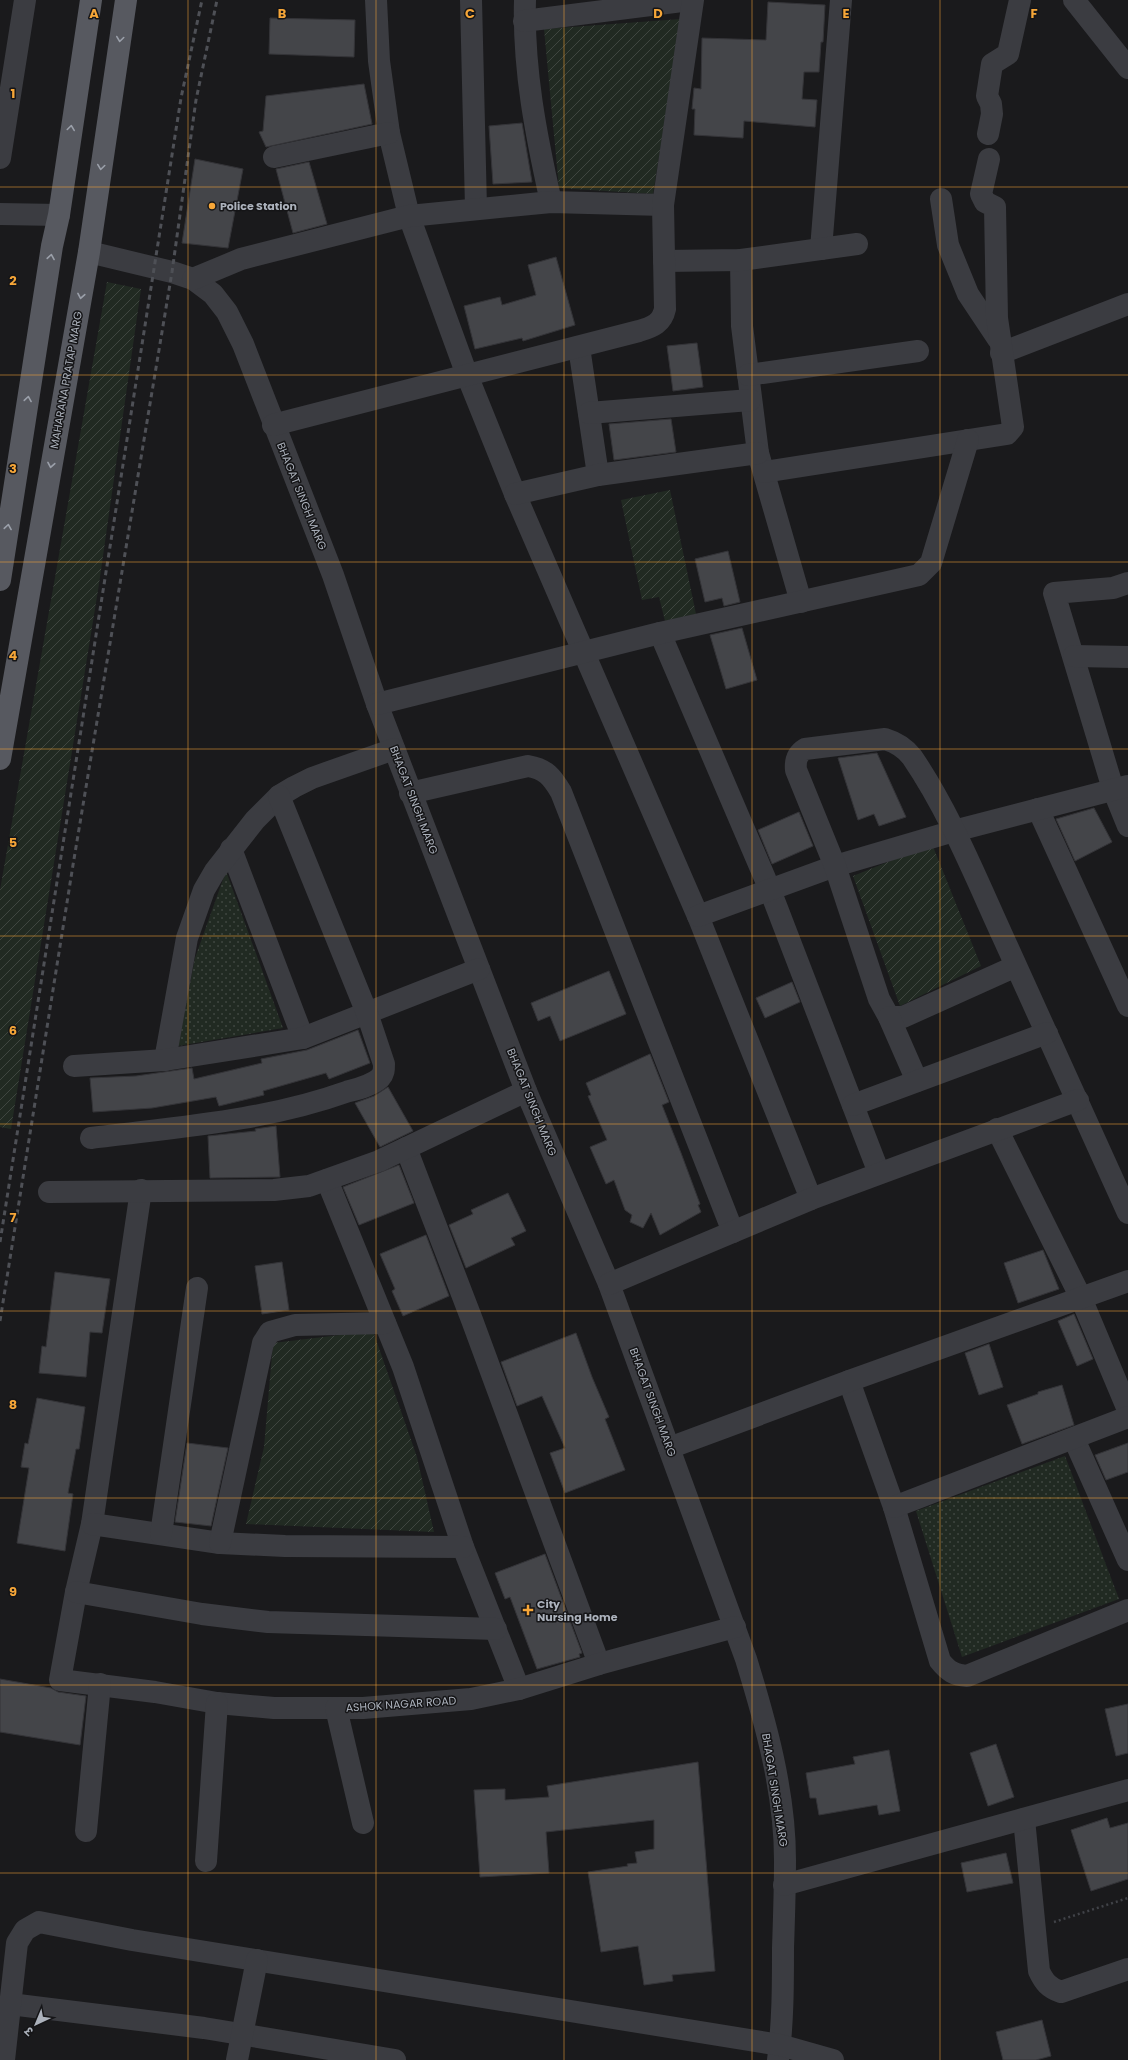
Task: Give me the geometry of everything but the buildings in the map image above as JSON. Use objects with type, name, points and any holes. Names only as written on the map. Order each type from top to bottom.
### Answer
[{"type":"main road","points":[[0,580],[52,246],[59,215],[91,0]]},
{"type":"main road","name":"MAHARANA PRATAP MARG","points":[[0,759],[88,252],[126,0]]},
{"type":"main road","points":[[13,494],[44,502]]},
{"type":"street","points":[[0,158],[25,0]]},
{"type":"street","points":[[376,0],[379,61],[389,133],[409,216],[468,376],[515,494],[698,916],[811,1199]]},
{"type":"street","points":[[471,0],[476,208]]},
{"type":"street","points":[[274,425],[639,331],[652,327],[664,318],[663,205],[692,0],[525,10],[527,74],[536,135],[551,202]]},
{"type":"street","points":[[821,249],[841,0]]},
{"type":"street","points":[[988,134],[992,104],[987,96],[992,64],[1008,54],[1020,0]]},
{"type":"street","points":[[1074,0],[1128,68]]},
{"type":"street","points":[[274,156],[389,133]]},
{"type":"street","points":[[515,494],[598,475],[761,462],[968,440],[1007,434],[1013,427],[997,318],[995,207],[985,202],[981,194],[989,159]]},
{"type":"street","points":[[941,199],[948,245],[968,294],[1001,347]]},
{"type":"street","points":[[193,279],[241,259],[409,216],[476,208],[551,202],[663,205]]},
{"type":"street","points":[[0,214],[59,215]]},
{"type":"street","points":[[664,261],[741,260],[857,244]]},
{"type":"street","name":"BHAGAT SINGH MARG","points":[[88,252],[172,272],[193,279],[213,294],[227,312],[243,344],[333,575],[376,704],[526,1091],[609,1284],[746,1659],[763,1716],[774,1763],[783,1823],[785,1860],[779,2052]]},
{"type":"street","points":[[741,260],[742,326],[750,400],[761,462],[802,602]]},
{"type":"street","points":[[1001,347],[1128,304]]},
{"type":"street","points":[[579,347],[598,475]]},
{"type":"street","points":[[748,375],[918,351]]},
{"type":"street","points":[[589,413],[750,400]]},
{"type":"street","points":[[376,704],[585,653],[660,633],[919,575],[931,563],[968,440]]},
{"type":"street","points":[[1128,583],[1113,588],[1054,593],[1074,656],[1120,788],[1128,826]]},
{"type":"street","points":[[660,633],[770,890],[879,1173]]},
{"type":"street","points":[[1074,656],[1128,657]]},
{"type":"street","points":[[917,1082],[889,1017],[879,999],[835,866],[796,770],[795,761],[799,753],[805,748],[885,739],[894,742],[911,756],[954,831],[1078,1100],[1128,1213]]},
{"type":"street","points":[[165,1060],[187,938],[204,890],[215,870],[255,820],[279,796],[294,786],[312,778],[394,749]]},
{"type":"street","points":[[410,792],[528,766],[540,768],[551,776],[561,792],[733,1232]]},
{"type":"street","points":[[698,916],[835,866],[954,831],[1120,788]]},
{"type":"street","points":[[91,1138],[232,1120],[267,1114],[335,1096],[369,1084],[379,1078],[384,1072],[384,1064],[367,1013],[279,796]]},
{"type":"street","points":[[1038,809],[1128,1006]]},
{"type":"street","points":[[231,849],[303,1038]]},
{"type":"street","points":[[889,1017],[903,1017],[1016,966]]},
{"type":"street","points":[[74,1066],[165,1060],[303,1038],[479,969]]},
{"type":"street","points":[[853,1105],[1047,1033]]},
{"type":"street","points":[[49,1192],[274,1190],[310,1186],[379,1161],[526,1091]]},
{"type":"street","points":[[609,1284],[811,1199],[1078,1100]]},
{"type":"street","points":[[997,1129],[1081,1298],[1128,1410]]},
{"type":"street","points":[[406,1148],[472,1320],[599,1664]]},
{"type":"street","points":[[327,1180],[403,1368],[463,1546],[519,1689]]},
{"type":"street","points":[[141,1190],[92,1524],[76,1592],[202,1614],[268,1622],[496,1629]]},
{"type":"street","points":[[669,1448],[849,1381],[1128,1281]]},
{"type":"street","points":[[161,1534],[197,1288]]},
{"type":"street","points":[[220,1543],[263,1343],[270,1332],[295,1325],[385,1323]]},
{"type":"street","points":[[849,1381],[894,1507],[940,1661],[945,1668],[955,1675],[967,1676],[1128,1610]]},
{"type":"street","points":[[894,1507],[1128,1417]]},
{"type":"street","points":[[1074,1439],[1128,1560]]},
{"type":"street","points":[[92,1524],[220,1543],[285,1546],[463,1546]]},
{"type":"street","name":"ASHOK NAGAR ROAD","points":[[76,1592],[60,1680],[100,1684],[216,1703],[274,1708],[363,1708],[471,1699],[519,1689],[599,1664],[735,1628]]},
{"type":"street","points":[[86,1831],[100,1684]]},
{"type":"street","points":[[206,1861],[216,1703]]},
{"type":"street","points":[[336,1708],[363,1823]]},
{"type":"street","points":[[784,1885],[1128,1790]]},
{"type":"street","points":[[1024,1819],[1039,1971],[1045,1983],[1053,1990],[1061,1992],[1128,1969]]},
{"type":"street","points":[[4,2060],[16,1943],[25,1930],[39,1922],[132,1940],[257,1960],[779,2052],[833,2060]]},
{"type":"street","points":[[238,2060],[257,1960]]},
{"type":"street","points":[[10,2004],[242,2034],[395,2060]]},
{"type":"path","points":[[1035,1928],[1128,1898]]},
{"type":"shaded area","points":[[681,19],[653,194],[559,188],[544,29]]},
{"type":"shaded area","points":[[107,282],[141,289],[99,584],[11,1129],[0,1127],[0,890]]},
{"type":"shaded area","points":[[670,490],[696,614],[665,621],[659,597],[642,600],[621,500]]},
{"type":"shaded area","points":[[932,844],[981,966],[900,1006],[853,876]]},
{"type":"shaded area","points":[[226,871],[283,1028],[178,1046],[195,958]]},
{"type":"shaded area","points":[[373,1331],[417,1457],[434,1532],[246,1524],[264,1447],[273,1343]]},
{"type":"shaded area","points":[[1065,1456],[1119,1599],[962,1657],[916,1511]]},
{"type":"railway","points":[[0,1242],[181,98],[202,0]]},
{"type":"railway","points":[[0,1321],[73,865],[172,272],[196,100],[217,0]]},
{"type":"place","name":"Police Station","points":[[212,206]]},
{"type":"place","name":"City Nursing Home","points":[[528,1610]]}]
